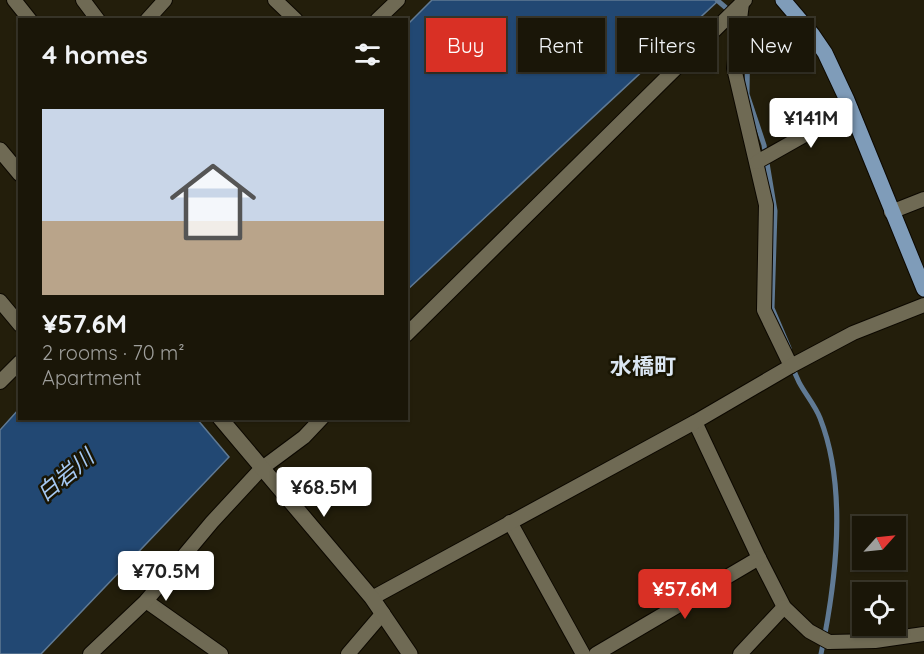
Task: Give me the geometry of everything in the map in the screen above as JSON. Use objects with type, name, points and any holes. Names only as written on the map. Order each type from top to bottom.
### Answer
[{"type":"main road","points":[[783,0],[812,34],[825,54],[851,109],[924,289]]},
{"type":"main road","points":[[0,150],[18,172]]},
{"type":"main road","points":[[222,420],[372,598],[410,654]]},
{"type":"street","points":[[14,0],[28,18]]},
{"type":"street","points":[[82,0],[96,18]]},
{"type":"street","points":[[149,18],[165,0]]},
{"type":"street","points":[[275,0],[294,18]]},
{"type":"street","points":[[379,18],[398,0]]},
{"type":"street","points":[[743,2],[734,68],[766,205],[764,310],[791,366]]},
{"type":"street","points":[[408,332],[743,2]]},
{"type":"street","points":[[757,162],[851,109]]},
{"type":"street","points":[[891,212],[924,200]]},
{"type":"street","points":[[0,301],[18,323]]},
{"type":"street","points":[[372,598],[853,333],[924,305]]},
{"type":"street","points":[[0,382],[10,364]]},
{"type":"street","points":[[90,654],[146,601],[257,464],[304,437],[320,420]]},
{"type":"street","points":[[695,422],[784,607],[809,631],[829,642],[874,641],[924,634]]},
{"type":"street","points":[[510,522],[583,654]]},
{"type":"street","points":[[596,654],[759,558]]},
{"type":"street","points":[[146,601],[221,654]]},
{"type":"street","points":[[740,654],[784,607]]},
{"type":"street","points":[[348,654],[383,613]]},
{"type":"water","points":[[432,0],[719,0],[700,18],[617,18],[617,72],[642,72],[408,289],[408,24]]},
{"type":"water","name":"白岩川","points":[[18,410],[18,420],[198,420],[229,457],[41,654],[0,654],[0,430]]},
{"type":"waterway","points":[[717,0],[732,13]]},
{"type":"waterway","points":[[747,72],[747,94],[764,145],[775,211],[772,308],[789,348]]},
{"type":"waterway","points":[[793,366],[798,380],[820,418],[829,446],[837,505],[835,566],[821,654]]},
{"type":"district","name":"水橋町","points":[[643,366]]}]
